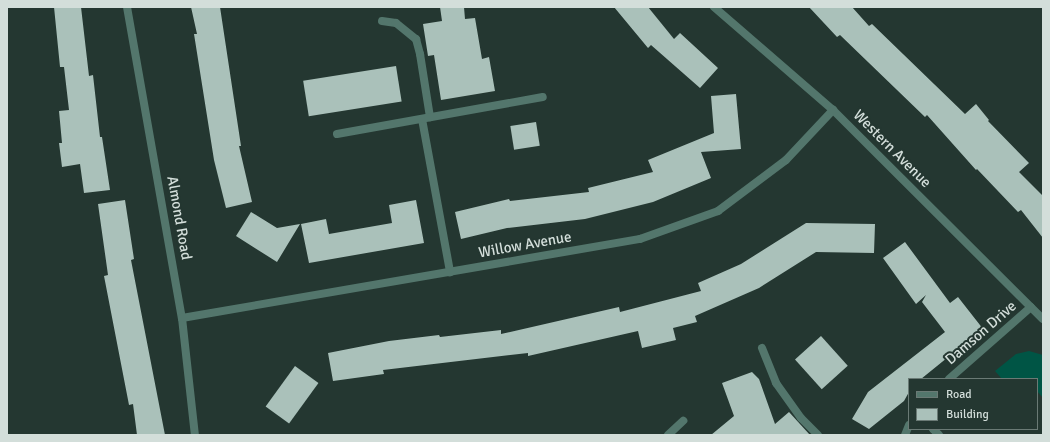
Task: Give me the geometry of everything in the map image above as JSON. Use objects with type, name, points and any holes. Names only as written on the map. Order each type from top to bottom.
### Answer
[{"type":"street","name":"Almond Road","points":[[127,7],[182,318],[195,435]]},
{"type":"street","name":"Western Avenue","points":[[714,7],[833,110],[1043,319]]},
{"type":"street","points":[[382,21],[396,23],[416,39],[420,54],[426,118],[450,272]]},
{"type":"street","points":[[337,134],[543,96]]},
{"type":"street","name":"Willow Avenue","points":[[182,318],[640,239],[718,211],[786,160],[833,110]]},
{"type":"street","name":"Damson Drive","points":[[950,378],[1031,307]]},
{"type":"street","points":[[762,348],[776,383],[801,418],[818,435]]},
{"type":"street","points":[[668,435],[683,422]]},
{"type":"green space","points":[[1029,351],[1043,355],[1043,398],[1038,392],[1038,378],[1001,378],[995,371],[1016,354]]},
{"type":"building","points":[[54,7],[81,7],[89,76],[93,75],[100,137],[102,137],[110,190],[84,193],[80,164],[62,167],[59,143],[62,143],[59,111],[69,110],[64,67],[60,67]]},
{"type":"building","points":[[191,7],[220,7],[241,146],[239,146],[252,202],[226,208],[214,160],[194,34],[197,34]]},
{"type":"building","points":[[440,7],[464,7],[465,19],[475,18],[482,59],[489,57],[495,91],[441,100],[434,55],[428,56],[423,24],[442,21]]},
{"type":"building","points":[[614,7],[648,7],[674,39],[680,33],[718,68],[700,88],[651,45],[648,48]]},
{"type":"building","points":[[809,7],[852,7],[869,26],[872,24],[965,114],[976,104],[989,120],[988,121],[1029,163],[1019,172],[1043,196],[1043,238],[1021,210],[1018,212],[977,169],[976,170],[927,115],[925,117],[840,35],[837,37]]},
{"type":"building","points":[[396,66],[402,102],[309,116],[303,81]]},
{"type":"building","points":[[736,94],[741,149],[701,152],[711,178],[653,202],[585,219],[507,228],[461,239],[455,212],[509,199],[510,201],[589,192],[588,188],[653,172],[648,160],[714,133],[711,96]]},
{"type":"building","points":[[536,122],[540,146],[514,150],[510,126]]},
{"type":"building","points":[[125,200],[134,259],[131,260],[165,435],[137,435],[133,404],[129,405],[104,276],[108,275],[98,204]]},
{"type":"building","points":[[416,200],[424,243],[309,263],[301,224],[326,219],[329,234],[392,223],[389,205]]},
{"type":"building","points":[[251,212],[277,228],[300,224],[277,262],[236,236]]},
{"type":"building","points":[[806,223],[875,224],[874,253],[816,252],[759,288],[695,316],[697,322],[673,328],[676,340],[642,348],[638,331],[528,356],[528,353],[383,370],[384,374],[333,381],[328,353],[389,341],[439,335],[440,337],[501,330],[501,334],[619,307],[620,312],[701,291],[698,283],[741,264]]},
{"type":"building","points":[[905,242],[950,303],[958,297],[987,334],[961,353],[958,349],[922,378],[908,378],[908,394],[904,401],[869,429],[852,419],[868,392],[945,332],[922,302],[926,295],[916,304],[883,258]]},
{"type":"building","points":[[821,336],[848,366],[822,389],[795,359]]},
{"type":"building","points":[[295,366],[318,383],[289,423],[266,406]]},
{"type":"building","points":[[752,372],[759,379],[775,424],[789,412],[810,435],[711,435],[734,416],[722,383]]}]
